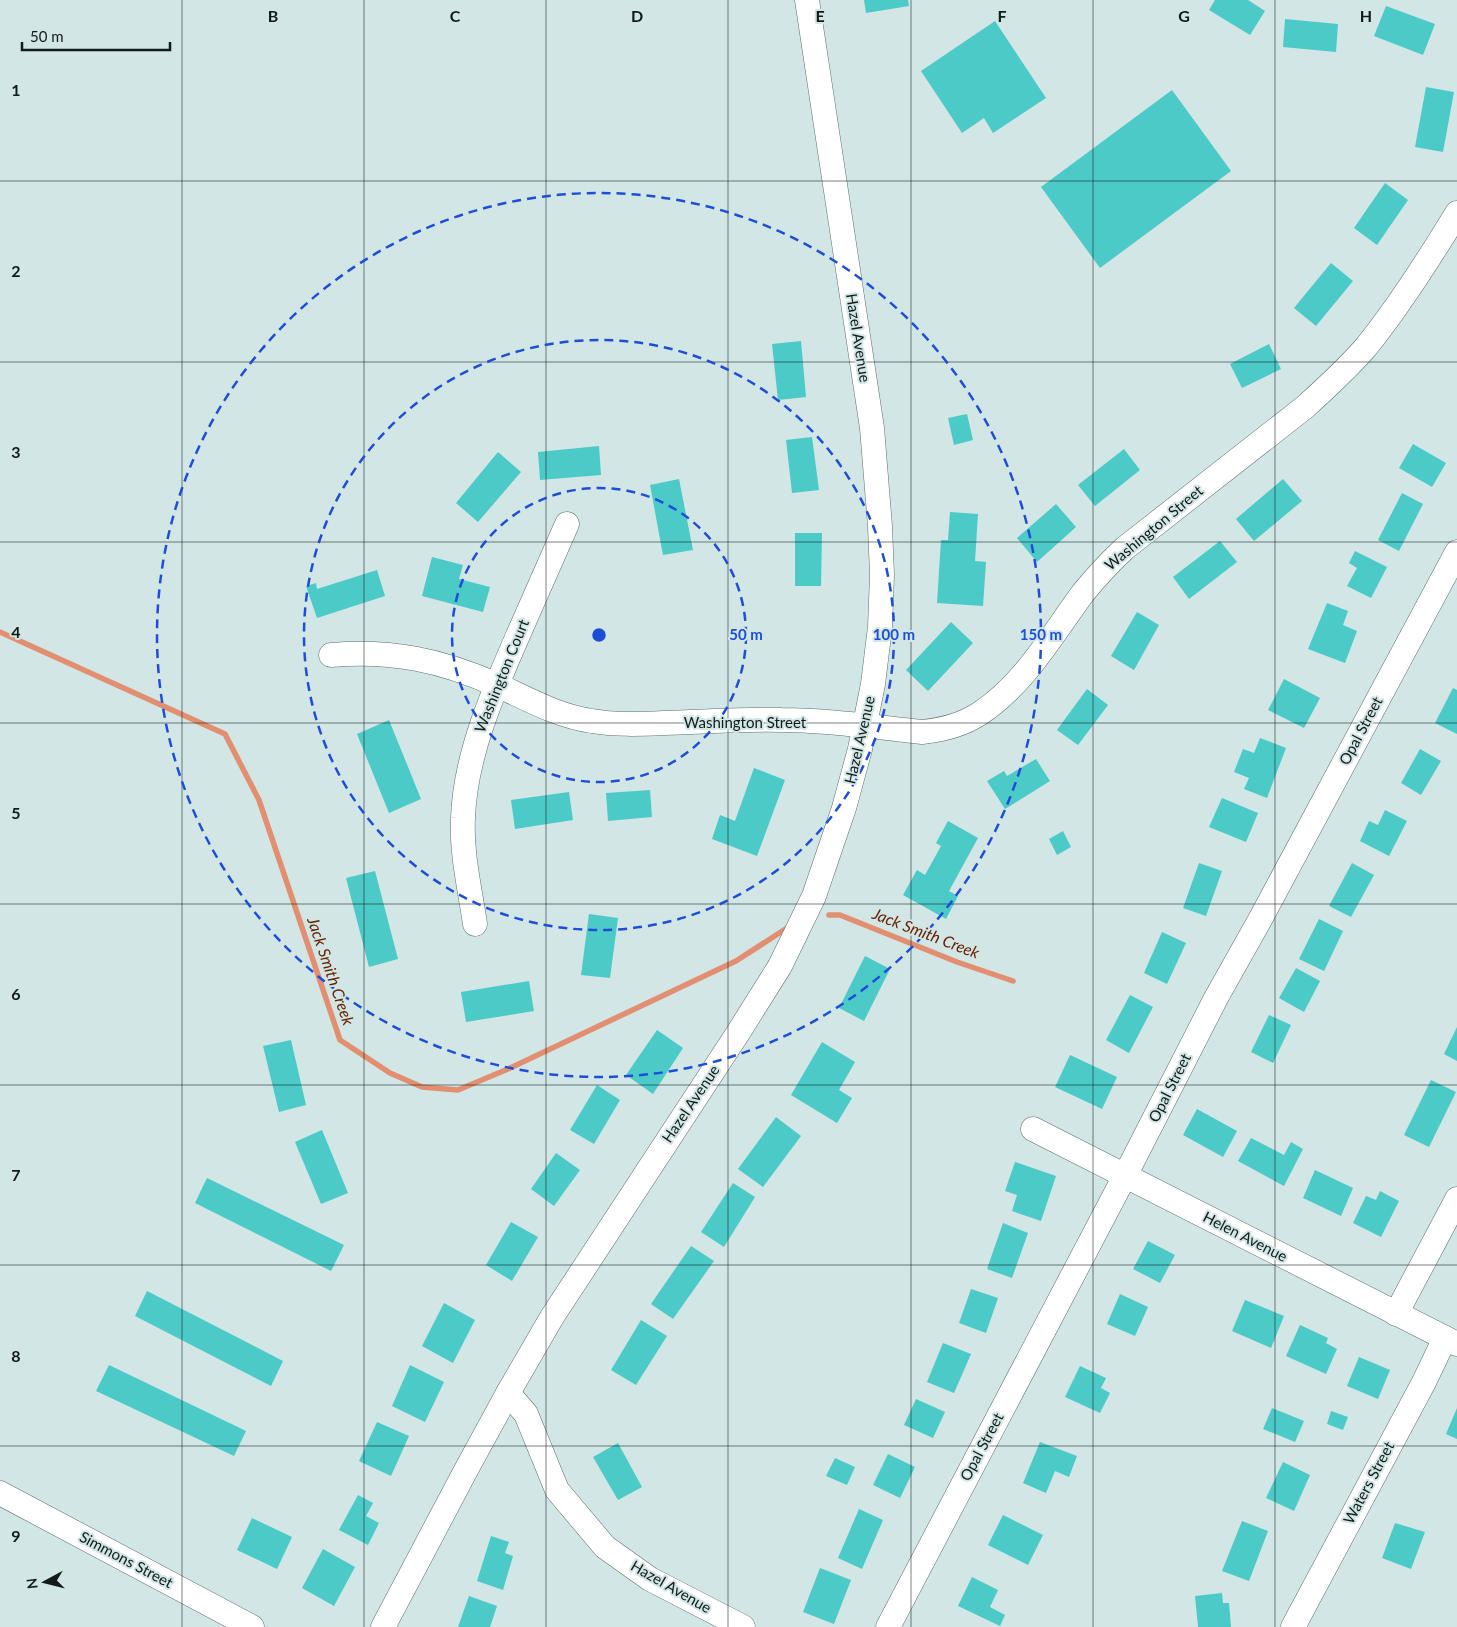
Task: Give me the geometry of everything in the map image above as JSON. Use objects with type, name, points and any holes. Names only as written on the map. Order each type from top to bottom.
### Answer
[{"type":"street","name":"Hazel Avenue","points":[[384,1627],[508,1393],[552,1317],[780,966],[814,896],[844,808],[860,749],[873,684],[880,626],[882,575],[880,526],[872,428],[807,0]]},
{"type":"street","name":"Washington Street","points":[[331,655],[358,653],[422,659],[458,670],[496,685],[550,710],[594,722],[640,724],[782,720],[922,732],[956,725],[978,715],[998,700],[1017,681],[1085,591],[1125,548],[1305,407],[1326,388],[1365,348],[1399,303],[1457,213]]},
{"type":"street","name":"Washington Court","points":[[475,924],[462,837],[469,774],[496,685],[567,524]]},
{"type":"street","name":"Opal Street","points":[[888,1627],[1216,998],[1457,552]]},
{"type":"street","name":"Helen Avenue","points":[[1033,1129],[1451,1341]]},
{"type":"street","points":[[1396,1314],[1457,1199]]},
{"type":"street","name":"Waters Street","points":[[1292,1627],[1424,1382],[1451,1341]]},
{"type":"street","name":"Hazel Avenue","points":[[508,1393],[526,1414],[557,1490],[605,1547],[650,1579],[743,1627]]},
{"type":"street","name":"Simmons Street","points":[[0,1493],[252,1627]]},
{"type":"building","points":[[864,0],[908,0],[909,6],[866,13]]},
{"type":"building","points":[[1215,0],[1248,0],[1265,11],[1250,35],[1209,10]]},
{"type":"building","points":[[1386,6],[1435,24],[1423,55],[1374,36]]},
{"type":"building","points":[[1285,19],[1338,24],[1336,52],[1283,47]]},
{"type":"building","points":[[995,21],[1046,98],[993,133],[984,118],[962,133],[921,71]]},
{"type":"building","points":[[1426,87],[1454,92],[1443,152],[1415,147]]},
{"type":"building","points":[[1172,90],[1231,171],[1100,268],[1041,187]]},
{"type":"building","points":[[1385,183],[1408,200],[1377,245],[1354,228]]},
{"type":"building","points":[[1331,263],[1353,281],[1316,326],[1294,308]]},
{"type":"building","points":[[801,341],[806,397],[778,400],[772,344]]},
{"type":"building","points":[[1269,344],[1281,369],[1242,388],[1230,364]]},
{"type":"building","points":[[967,414],[973,440],[954,445],[948,418]]},
{"type":"building","points":[[812,437],[819,490],[792,493],[786,440]]},
{"type":"building","points":[[1413,444],[1446,463],[1432,487],[1399,468]]},
{"type":"building","points":[[599,446],[601,475],[540,480],[538,452]]},
{"type":"building","points":[[1124,449],[1140,470],[1095,506],[1078,485]]},
{"type":"building","points":[[498,452],[521,472],[478,522],[456,503]]},
{"type":"building","points":[[679,479],[693,550],[663,555],[650,485]]},
{"type":"building","points":[[1283,479],[1302,501],[1254,541],[1236,519]]},
{"type":"building","points":[[1402,493],[1423,504],[1399,551],[1378,540]]},
{"type":"building","points":[[1056,504],[1076,527],[1037,562],[1017,538]]},
{"type":"building","points":[[950,512],[978,514],[975,561],[986,562],[983,606],[937,603],[941,540],[948,540]]},
{"type":"building","points":[[795,533],[822,533],[821,586],[795,586]]},
{"type":"building","points":[[1220,541],[1237,562],[1189,599],[1173,577]]},
{"type":"building","points":[[1355,551],[1387,567],[1371,598],[1347,586],[1357,568],[1349,563]]},
{"type":"building","points":[[432,557],[463,565],[459,579],[490,587],[483,612],[422,596]]},
{"type":"building","points":[[377,570],[385,596],[317,618],[306,586],[316,583],[317,589]]},
{"type":"building","points":[[1327,603],[1348,611],[1343,625],[1357,631],[1345,663],[1308,649]]},
{"type":"building","points":[[1137,612],[1159,625],[1134,670],[1111,656]]},
{"type":"building","points":[[951,622],[973,643],[928,691],[906,670]]},
{"type":"building","points":[[1284,679],[1320,698],[1304,728],[1268,710]]},
{"type":"building","points":[[1453,688],[1457,690],[1457,734],[1435,723]]},
{"type":"building","points":[[1087,689],[1108,705],[1078,745],[1057,730]]},
{"type":"building","points":[[389,720],[421,799],[389,813],[357,734]]},
{"type":"building","points":[[1260,738],[1286,748],[1267,798],[1244,789],[1249,778],[1234,772],[1243,749],[1254,753]]},
{"type":"building","points":[[1420,749],[1441,761],[1421,795],[1401,783]]},
{"type":"building","points":[[1036,759],[1050,781],[1005,809],[987,781],[1004,771],[1007,776]]},
{"type":"building","points":[[754,768],[785,780],[757,856],[712,839],[720,815],[735,821]]},
{"type":"building","points":[[650,790],[652,817],[608,821],[606,793]]},
{"type":"building","points":[[569,792],[573,820],[515,829],[511,800]]},
{"type":"building","points":[[1222,798],[1258,813],[1246,842],[1209,827]]},
{"type":"building","points":[[1385,810],[1407,821],[1389,856],[1360,841],[1369,821],[1378,825]]},
{"type":"building","points":[[948,821],[978,838],[949,891],[958,896],[946,919],[903,895],[917,870],[925,875],[941,846],[936,843]]},
{"type":"building","points":[[1063,831],[1071,847],[1057,855],[1049,839]]},
{"type":"building","points":[[1199,863],[1222,871],[1206,916],[1183,908]]},
{"type":"building","points":[[1352,863],[1374,875],[1351,917],[1329,906]]},
{"type":"building","points":[[375,871],[398,959],[369,967],[346,878]]},
{"type":"building","points":[[589,914],[618,918],[610,978],[581,975]]},
{"type":"building","points":[[1319,919],[1343,931],[1324,971],[1299,959]]},
{"type":"building","points":[[1162,932],[1186,943],[1167,984],[1144,973]]},
{"type":"building","points":[[865,956],[890,969],[864,1021],[839,1008]]},
{"type":"building","points":[[1296,968],[1320,981],[1304,1012],[1279,998]]},
{"type":"building","points":[[529,981],[534,1011],[466,1022],[461,992]]},
{"type":"building","points":[[1130,995],[1153,1007],[1129,1053],[1106,1040]]},
{"type":"building","points":[[1269,1015],[1291,1025],[1273,1063],[1251,1052]]},
{"type":"building","points":[[1457,1027],[1457,1061],[1444,1054]]},
{"type":"building","points":[[657,1030],[683,1048],[653,1094],[626,1075]]},
{"type":"building","points":[[291,1040],[306,1105],[279,1112],[263,1046]]},
{"type":"building","points":[[822,1042],[855,1062],[839,1090],[852,1098],[837,1123],[791,1095]]},
{"type":"building","points":[[1070,1055],[1117,1077],[1102,1109],[1055,1087]]},
{"type":"building","points":[[1431,1080],[1456,1092],[1429,1147],[1404,1135]]},
{"type":"building","points":[[597,1085],[620,1100],[594,1144],[570,1130]]},
{"type":"building","points":[[1197,1109],[1237,1131],[1223,1157],[1183,1135]]},
{"type":"building","points":[[776,1117],[801,1136],[763,1187],[738,1169]]},
{"type":"building","points":[[322,1130],[348,1193],[321,1204],[295,1142]]},
{"type":"building","points":[[1251,1138],[1284,1155],[1291,1142],[1303,1149],[1284,1186],[1238,1161]]},
{"type":"building","points":[[556,1153],[580,1170],[554,1206],[531,1189]]},
{"type":"building","points":[[1015,1162],[1056,1176],[1041,1221],[1012,1211],[1017,1195],[1005,1191]]},
{"type":"building","points":[[1315,1170],[1353,1188],[1341,1216],[1303,1198]]},
{"type":"building","points":[[207,1178],[344,1245],[331,1271],[195,1203]]},
{"type":"building","points":[[733,1183],[755,1197],[724,1247],[701,1232]]},
{"type":"building","points":[[1380,1191],[1399,1201],[1381,1237],[1353,1223],[1366,1196],[1376,1200]]},
{"type":"building","points":[[511,1222],[538,1237],[512,1281],[486,1265]]},
{"type":"building","points":[[1003,1223],[1028,1233],[1012,1278],[987,1269]]},
{"type":"building","points":[[1148,1241],[1175,1255],[1160,1283],[1133,1269]]},
{"type":"building","points":[[691,1246],[714,1261],[673,1319],[651,1304]]},
{"type":"building","points":[[971,1289],[998,1298],[986,1333],[959,1323]]},
{"type":"building","points":[[147,1291],[283,1361],[271,1386],[135,1316]]},
{"type":"building","points":[[1120,1294],[1148,1307],[1135,1336],[1107,1324]]},
{"type":"building","points":[[1245,1300],[1284,1316],[1271,1348],[1232,1331]]},
{"type":"building","points":[[444,1303],[475,1320],[453,1363],[422,1346]]},
{"type":"building","points":[[641,1320],[667,1336],[636,1385],[611,1370]]},
{"type":"building","points":[[1300,1325],[1328,1338],[1326,1343],[1337,1349],[1326,1374],[1286,1356]]},
{"type":"building","points":[[943,1343],[971,1354],[954,1393],[927,1382]]},
{"type":"building","points":[[1359,1357],[1390,1370],[1378,1399],[1347,1386]]},
{"type":"building","points":[[109,1365],[246,1431],[234,1456],[96,1391]]},
{"type":"building","points":[[410,1365],[444,1382],[425,1422],[392,1406]]},
{"type":"building","points":[[1080,1366],[1106,1378],[1101,1388],[1110,1393],[1100,1413],[1065,1397]]},
{"type":"building","points":[[916,1399],[945,1412],[933,1438],[904,1425]]},
{"type":"building","points":[[1272,1408],[1304,1421],[1295,1442],[1263,1429]]},
{"type":"building","points":[[1457,1408],[1457,1439],[1446,1434]]},
{"type":"building","points":[[1331,1411],[1348,1417],[1343,1430],[1327,1424]]},
{"type":"building","points":[[377,1422],[409,1436],[391,1476],[359,1461]]},
{"type":"building","points":[[1040,1442],[1077,1456],[1069,1477],[1055,1471],[1046,1493],[1023,1483]]},
{"type":"building","points":[[618,1443],[642,1487],[618,1500],[593,1457]]},
{"type":"building","points":[[888,1454],[915,1467],[900,1498],[873,1485]]},
{"type":"building","points":[[835,1458],[855,1467],[847,1485],[826,1476]]},
{"type":"building","points":[[1283,1462],[1310,1475],[1294,1511],[1266,1498]]},
{"type":"building","points":[[358,1495],[373,1503],[366,1516],[379,1523],[368,1545],[339,1530]]},
{"type":"building","points":[[859,1509],[883,1520],[862,1569],[838,1558]]},
{"type":"building","points":[[1003,1515],[1043,1535],[1028,1565],[988,1545]]},
{"type":"building","points":[[252,1518],[292,1537],[277,1569],[237,1550]]},
{"type":"building","points":[[1242,1521],[1268,1531],[1249,1581],[1222,1571]]},
{"type":"building","points":[[1395,1523],[1425,1532],[1411,1569],[1382,1558]]},
{"type":"building","points":[[491,1536],[509,1542],[505,1553],[513,1556],[503,1590],[477,1581]]},
{"type":"building","points":[[323,1549],[355,1567],[334,1606],[302,1588]]},
{"type":"building","points":[[820,1568],[851,1580],[834,1624],[803,1612]]},
{"type":"building","points":[[972,1577],[998,1590],[990,1607],[1005,1615],[1000,1626],[958,1606]]},
{"type":"building","points":[[1222,1593],[1223,1603],[1229,1603],[1231,1627],[1198,1627],[1195,1596]]},
{"type":"building","points":[[469,1596],[497,1606],[490,1627],[458,1627]]},
{"type":"waterway","name":"Jack Smith Creek","points":[[0,632],[225,734],[259,800],[340,1040],[390,1073],[422,1087],[458,1090],[508,1069],[736,961],[787,928]]},
{"type":"waterway","name":"Jack Smith Creek","points":[[829,915],[840,915],[957,962],[1013,981]]}]
